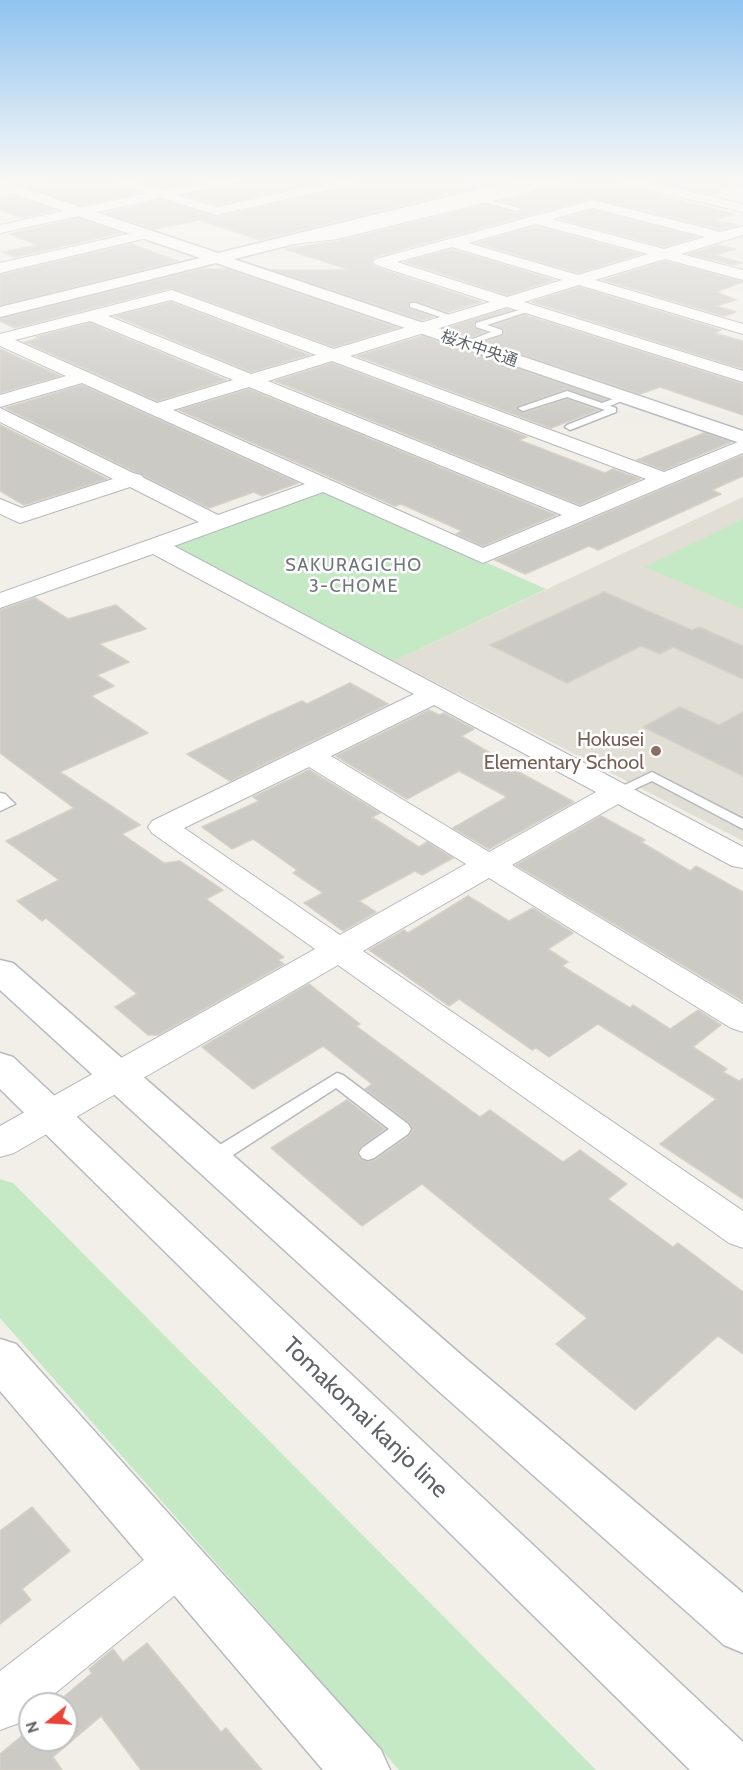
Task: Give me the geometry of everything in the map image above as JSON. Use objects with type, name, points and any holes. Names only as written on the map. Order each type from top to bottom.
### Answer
[{"type":"street","points":[[10,262],[16,264]]},
{"type":"street","points":[[0,268],[26,262]]},
{"type":"street","points":[[0,304],[189,262]]},
{"type":"street","points":[[0,312],[192,262]]},
{"type":"street","name":"桜木中央通","points":[[222,262],[743,438]]},
{"type":"street","points":[[382,262],[505,303],[743,377]]},
{"type":"street","points":[[515,262],[743,329]]},
{"type":"street","points":[[583,262],[613,270]]},
{"type":"street","points":[[157,409],[639,262]]},
{"type":"street","points":[[693,262],[743,275]]},
{"type":"street","points":[[634,263],[667,272]]},
{"type":"street","points":[[0,339],[172,295],[664,479]]},
{"type":"street","points":[[92,316],[581,515]]},
{"type":"street","points":[[0,339],[483,556],[743,446]]},
{"type":"street","points":[[0,401],[84,377]]},
{"type":"street","points":[[0,414],[134,479],[217,523]]},
{"type":"street","points":[[0,505],[20,516],[134,479]]},
{"type":"street","points":[[0,601],[326,484]]},
{"type":"street","points":[[154,545],[743,860]]},
{"type":"street","points":[[433,695],[163,827],[743,1232]]},
{"type":"street","points":[[311,756],[487,866],[743,1020]]},
{"type":"street","points":[[0,1143],[617,792]]},
{"type":"street","points":[[0,971],[450,1373],[743,1627]]},
{"type":"street","name":"Tomakomai kanjo line","points":[[0,1065],[731,1770]]},
{"type":"street","points":[[3,1367],[179,1562],[361,1770]]},
{"type":"street","points":[[0,1704],[179,1562]]},
{"type":"lane","points":[[413,305],[453,318]]},
{"type":"lane","points":[[464,344],[499,332],[479,325],[529,310]]},
{"type":"lane","points":[[523,408],[567,394],[613,410],[570,427]]},
{"type":"lane","points":[[602,406],[624,398]]},
{"type":"lane","points":[[617,792],[652,776],[743,825]]},
{"type":"lane","points":[[0,797],[8,804],[0,807]]},
{"type":"lane","points":[[212,1159],[337,1079],[402,1129],[368,1153]]},
{"type":"shaded area","name":"Hokusei Elementary School","points":[[743,497],[743,841],[394,661]]},
{"type":"green space","points":[[325,491],[546,589],[394,661],[175,546]]},
{"type":"green space","points":[[743,519],[743,609],[645,567]]},
{"type":"green space","points":[[0,1179],[13,1183],[596,1770],[399,1770],[0,1318]]},
{"type":"building","points":[[57,262],[176,262],[0,305],[0,275]]},
{"type":"building","points":[[324,262],[371,262],[375,267],[482,302],[448,312],[417,301],[408,301],[409,309],[433,317],[422,320],[272,270],[350,270]]},
{"type":"building","points":[[405,262],[493,262],[554,280],[507,295]]},
{"type":"building","points":[[539,262],[615,262],[578,273]]},
{"type":"building","points":[[667,262],[743,282],[716,292],[736,300],[716,306],[736,312],[724,316],[603,280]]},
{"type":"building","points":[[720,262],[742,263],[734,265]]},
{"type":"building","points":[[202,269],[227,269],[397,328],[334,347],[171,288],[15,328],[0,321],[0,319]]},
{"type":"building","points":[[579,287],[721,330],[714,333],[743,341],[743,369],[532,302]]},
{"type":"building","points":[[171,302],[309,355],[251,372],[115,316]]},
{"type":"building","points":[[510,310],[474,322],[474,328],[484,332],[472,337],[446,328]]},
{"type":"building","points":[[525,315],[743,384],[743,415],[660,387],[640,394],[485,342],[504,335],[504,329],[494,325]]},
{"type":"building","points":[[90,323],[226,380],[157,401],[25,342]]},
{"type":"building","points":[[422,336],[606,399],[602,401],[566,389],[516,407],[524,413],[567,399],[598,410],[551,428],[357,356]]},
{"type":"building","points":[[0,349],[60,376],[0,393]]},
{"type":"building","points":[[332,363],[527,437],[519,440],[605,473],[613,469],[640,479],[580,505],[275,381]]},
{"type":"building","points":[[82,385],[298,483],[262,496],[254,492],[209,508],[5,408]]},
{"type":"building","points":[[249,389],[556,515],[483,546],[456,534],[462,531],[401,504],[395,506],[179,410]]},
{"type":"building","points":[[0,425],[107,479],[24,505],[0,491]]},
{"type":"building","points":[[704,433],[731,442],[664,470],[637,460]]},
{"type":"building","points":[[743,455],[743,476],[712,490],[721,494],[598,550],[589,546],[525,574],[495,560]]},
{"type":"building","points":[[604,592],[692,630],[699,627],[743,646],[743,679],[673,647],[660,654],[641,646],[567,683],[490,645]]},
{"type":"building","points":[[35,598],[68,619],[116,605],[146,629],[99,644],[129,662],[97,675],[114,686],[91,696],[148,733],[60,772],[140,825],[122,834],[164,863],[180,861],[223,890],[206,899],[284,957],[278,960],[284,964],[158,1035],[148,1035],[115,1007],[137,994],[46,918],[42,921],[17,901],[59,880],[6,841],[74,808],[0,753],[0,610]]},
{"type":"building","points":[[350,683],[388,704],[230,781],[187,754],[302,701],[307,704]]},
{"type":"building","points":[[680,707],[719,725],[743,712],[743,776],[643,727]]},
{"type":"building","points":[[429,710],[439,715],[444,713],[474,729],[461,736],[497,757],[493,758],[574,802],[489,849],[453,828],[507,797],[459,771],[407,799],[336,756]]},
{"type":"building","points":[[309,770],[380,813],[372,817],[419,847],[427,842],[453,858],[422,875],[415,871],[359,901],[376,912],[343,931],[304,903],[323,893],[293,873],[297,870],[253,839],[232,849],[202,827],[259,801],[253,797]]},
{"type":"building","points":[[601,816],[645,840],[641,842],[690,871],[696,866],[743,892],[743,1001],[516,865]]},
{"type":"building","points":[[468,896],[509,921],[533,908],[573,933],[548,949],[568,962],[562,966],[630,1008],[633,1005],[670,1029],[698,1010],[721,1025],[693,1047],[727,1069],[723,1072],[739,1081],[743,1078],[743,1199],[660,1144],[716,1099],[598,1024],[549,1057],[536,1048],[532,1050],[459,999],[449,1006],[369,950],[404,930],[408,933]]},
{"type":"building","points":[[309,984],[360,1024],[356,1026],[480,1117],[490,1110],[563,1162],[580,1150],[627,1184],[608,1199],[673,1247],[678,1243],[743,1292],[743,1354],[718,1336],[635,1410],[556,1344],[587,1318],[422,1184],[362,1226],[271,1148],[347,1100],[385,1129],[360,1147],[357,1154],[361,1160],[369,1162],[375,1160],[409,1136],[413,1130],[410,1123],[365,1089],[372,1084],[323,1046],[253,1089],[202,1047]]},
{"type":"building","points":[[32,1507],[70,1551],[22,1589],[31,1600],[0,1624],[0,1531]]},
{"type":"building","points":[[147,1643],[221,1732],[226,1728],[262,1770],[141,1770],[101,1716],[78,1736],[78,1692],[69,1692],[92,1673],[89,1669],[113,1649],[123,1662]]},
{"type":"building","points":[[18,1739],[18,1752],[59,1752],[53,1757],[62,1770],[0,1770],[0,1754]]},
{"type":"place","name":"Hokusei Elementary School","points":[[656,751]]},
{"type":"district","name":"SAKURAGICHO 3-CHOME","points":[[354,576]]}]
